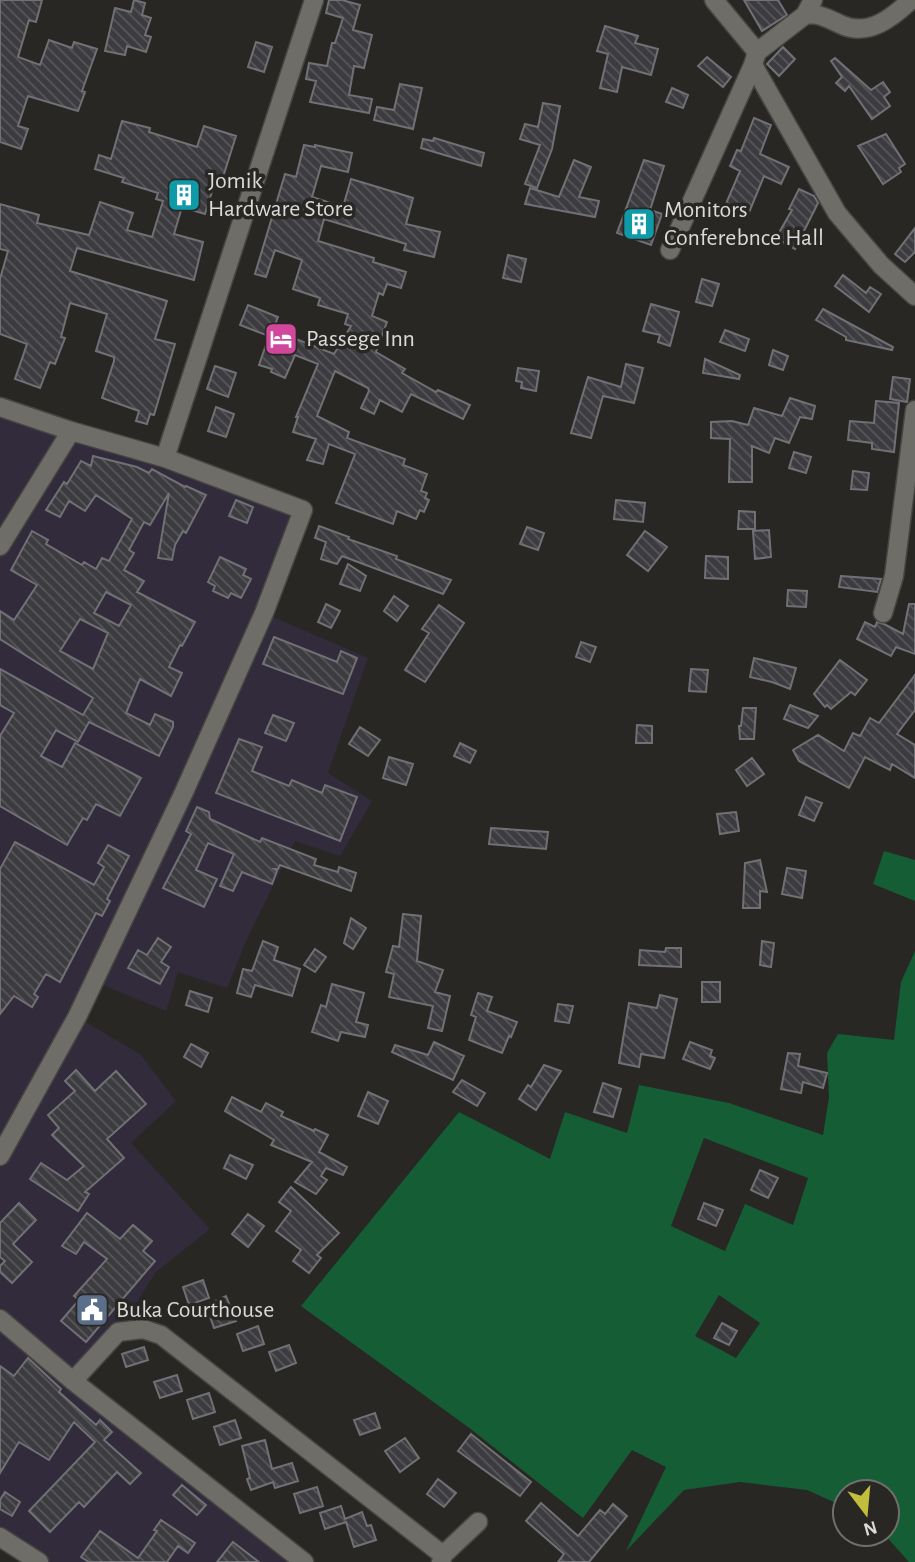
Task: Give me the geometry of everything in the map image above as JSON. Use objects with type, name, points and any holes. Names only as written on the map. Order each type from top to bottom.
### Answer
[{"type":"street","points":[[165,458],[314,0]]},
{"type":"street","points":[[715,0],[755,58],[837,213],[881,265],[915,296]]},
{"type":"street","points":[[670,250],[755,58],[809,8],[846,27],[876,27],[911,0]]},
{"type":"street","points":[[0,407],[165,458],[303,510],[264,613],[184,793],[77,1017],[0,1156]]},
{"type":"street","points":[[883,613],[894,576],[915,410]]},
{"type":"street","points":[[0,546],[71,431]]},
{"type":"street","points":[[0,1319],[73,1381],[304,1562]]},
{"type":"street","points":[[73,1381],[118,1332],[143,1329],[161,1335],[442,1558],[478,1522]]},
{"type":"street","points":[[0,1537],[38,1562]]},
{"type":"shaded area","points":[[0,407],[303,510],[264,613],[368,658],[328,773],[372,801],[340,856],[295,841],[247,939],[227,988],[178,972],[166,1011],[93,981],[77,1017],[140,1054],[176,1101],[131,1143],[210,1229],[156,1272],[118,1332],[73,1381],[304,1562],[39,1562],[0,1537]]},
{"type":"green space","points":[[884,851],[915,860],[915,901],[873,884]]},
{"type":"green space","points":[[915,951],[915,1562],[909,1562],[896,1548],[901,1548],[901,1478],[831,1478],[831,1501],[807,1490],[740,1482],[684,1490],[626,1551],[666,1467],[632,1450],[583,1518],[468,1427],[301,1306],[459,1112],[550,1159],[565,1112],[627,1133],[639,1085],[729,1103],[823,1135],[829,1097],[827,1053],[838,1034],[894,1040],[901,982]],"holes":[[[704,1138],[808,1178],[793,1225],[745,1204],[725,1251],[671,1226]],[[719,1295],[760,1323],[736,1358],[695,1336]]]},
{"type":"building","points":[[0,0],[42,0],[36,22],[29,20],[18,57],[40,65],[49,40],[72,48],[74,42],[97,49],[78,111],[28,96],[18,126],[28,129],[21,149],[0,142]]},
{"type":"building","points":[[134,0],[145,3],[142,15],[151,18],[145,35],[151,37],[146,52],[127,46],[125,55],[105,51],[115,8],[131,12]]},
{"type":"building","points":[[329,0],[360,5],[353,30],[372,35],[364,68],[354,66],[349,95],[372,99],[369,113],[310,102],[316,81],[306,79],[309,63],[327,66],[332,43],[335,43],[343,18],[326,13]]},
{"type":"building","points":[[744,0],[778,0],[787,15],[762,31]]},
{"type":"building","points":[[605,26],[638,36],[635,43],[658,49],[651,75],[622,67],[617,92],[600,88],[608,54],[597,51]]},
{"type":"building","points":[[256,42],[272,47],[264,72],[248,67]]},
{"type":"building","points":[[783,47],[795,59],[779,76],[767,64]]},
{"type":"building","points":[[707,57],[731,77],[723,87],[698,66]]},
{"type":"building","points":[[835,58],[871,90],[883,82],[890,92],[884,97],[890,106],[872,119],[849,86],[845,91],[836,83],[842,77],[831,61]]},
{"type":"building","points":[[400,84],[422,88],[413,129],[374,120],[377,107],[394,110]]},
{"type":"building","points":[[672,88],[688,95],[683,108],[666,102]]},
{"type":"building","points":[[543,103],[560,106],[552,149],[537,188],[525,184],[540,145],[520,139],[525,124],[538,127]]},
{"type":"building","points":[[754,118],[771,125],[760,154],[789,167],[781,184],[764,176],[748,215],[725,206],[740,171],[730,166],[737,150],[741,151]]},
{"type":"building","points":[[122,121],[150,128],[149,132],[197,147],[204,126],[236,136],[223,177],[217,176],[205,214],[182,207],[174,234],[203,242],[194,280],[77,248],[70,271],[167,301],[155,339],[175,344],[154,415],[150,414],[147,424],[136,421],[139,411],[102,398],[114,361],[114,357],[96,351],[107,314],[70,303],[61,337],[65,338],[55,364],[50,362],[40,388],[15,379],[27,344],[0,334],[0,279],[8,251],[0,249],[0,204],[39,215],[37,223],[89,235],[100,202],[133,213],[127,230],[152,237],[163,201],[156,199],[158,193],[122,182],[124,178],[95,169],[99,155],[111,159]]},
{"type":"building","points":[[886,134],[905,164],[899,168],[901,172],[883,184],[858,146]]},
{"type":"building","points":[[434,138],[484,153],[481,166],[421,148],[423,139],[433,141]]},
{"type":"building","points":[[304,145],[352,153],[348,172],[321,166],[312,197],[343,207],[351,179],[413,198],[406,224],[440,232],[434,257],[404,250],[406,244],[324,219],[318,241],[374,258],[373,262],[406,272],[401,288],[387,284],[383,295],[379,293],[372,316],[387,322],[376,352],[405,369],[402,373],[436,392],[438,390],[470,405],[463,419],[411,394],[402,412],[380,400],[374,414],[361,408],[368,388],[335,371],[317,416],[349,432],[347,438],[405,459],[403,465],[427,474],[421,491],[427,493],[425,498],[429,500],[424,512],[420,510],[416,519],[397,511],[393,524],[336,503],[355,454],[329,444],[323,464],[307,460],[316,439],[293,432],[296,417],[318,364],[295,355],[285,378],[271,372],[272,369],[259,365],[269,336],[240,325],[248,305],[278,317],[273,330],[334,354],[351,326],[345,324],[348,314],[318,305],[320,298],[293,289],[302,260],[275,250],[266,277],[255,274],[285,174],[296,177]]},
{"type":"building","points":[[574,160],[591,167],[579,197],[599,201],[595,217],[525,204],[530,188],[559,197]]},
{"type":"building","points":[[644,160],[664,166],[650,210],[662,214],[651,245],[617,233]]},
{"type":"building","points":[[799,189],[814,196],[818,203],[795,249],[776,238],[792,210],[789,209]]},
{"type":"building","points":[[915,228],[915,252],[905,262],[895,254]]},
{"type":"building","points":[[508,255],[526,259],[521,282],[503,278]]},
{"type":"building","points":[[843,275],[866,293],[870,287],[881,294],[869,312],[835,286]]},
{"type":"building","points":[[702,279],[719,284],[712,306],[696,302]]},
{"type":"building","points":[[651,304],[679,312],[670,346],[658,342],[660,335],[643,331]]},
{"type":"building","points":[[823,309],[893,347],[892,350],[846,340],[846,337],[816,320]]},
{"type":"building","points":[[725,330],[749,339],[745,351],[720,342]]},
{"type":"building","points":[[773,350],[788,356],[783,370],[769,365]]},
{"type":"building","points":[[705,359],[740,375],[739,379],[703,373]]},
{"type":"building","points":[[626,364],[643,368],[634,403],[603,396],[591,438],[571,433],[588,377],[621,387]]},
{"type":"building","points":[[215,366],[236,373],[228,397],[207,389]]},
{"type":"building","points":[[518,368],[539,371],[536,391],[521,388],[522,382],[516,381]]},
{"type":"building","points":[[893,377],[910,379],[907,402],[890,399]]},
{"type":"building","points":[[790,398],[815,406],[812,419],[800,417],[789,443],[775,438],[769,453],[752,446],[752,482],[729,482],[730,439],[711,438],[711,422],[732,421],[748,425],[754,408],[782,416]]},
{"type":"building","points":[[876,401],[899,403],[894,452],[872,449],[872,443],[848,440],[850,421],[874,423]]},
{"type":"building","points":[[216,407],[234,414],[226,437],[208,431]]},
{"type":"building","points":[[794,452],[811,457],[806,473],[789,468]]},
{"type":"building","points":[[93,456],[137,467],[149,473],[152,469],[206,495],[186,533],[183,531],[175,545],[172,560],[158,558],[169,493],[150,525],[144,522],[129,550],[134,553],[124,570],[144,581],[137,592],[195,622],[169,667],[182,673],[171,696],[140,679],[126,713],[150,725],[155,714],[173,722],[159,756],[89,722],[78,742],[56,730],[41,756],[62,767],[75,743],[141,778],[120,816],[96,804],[87,820],[83,818],[67,845],[0,806],[0,736],[14,713],[0,705],[0,669],[83,715],[93,698],[0,639],[0,611],[14,620],[37,585],[11,570],[32,531],[48,540],[46,544],[82,565],[84,562],[96,569],[102,558],[109,561],[132,519],[96,495],[85,511],[69,501],[60,517],[46,510],[81,461],[91,466]],"holes":[[[106,592],[131,605],[119,626],[94,613]],[[80,619],[108,633],[93,669],[60,651]]]},
{"type":"building","points":[[853,471],[869,473],[867,490],[851,489]]},
{"type":"building","points":[[236,500],[253,507],[247,523],[229,516]]},
{"type":"building","points":[[616,500],[645,503],[643,522],[614,519]]},
{"type":"building","points":[[739,511],[755,512],[755,529],[738,529]]},
{"type":"building","points":[[319,526],[451,580],[443,594],[342,556],[337,564],[321,559],[326,542],[315,538]]},
{"type":"building","points":[[527,527],[544,533],[538,550],[520,544]]},
{"type":"building","points":[[769,530],[771,557],[755,559],[753,531]]},
{"type":"building","points":[[645,531],[667,547],[648,571],[627,555]]},
{"type":"building","points":[[706,556],[728,557],[728,579],[705,578]]},
{"type":"building","points":[[220,557],[246,569],[243,575],[251,579],[241,598],[231,593],[228,598],[213,591],[215,586],[208,582]]},
{"type":"building","points":[[348,564],[366,576],[360,591],[340,584]]},
{"type":"building","points":[[841,576],[881,579],[877,592],[839,587]]},
{"type":"building","points":[[788,590],[807,591],[806,607],[787,606]]},
{"type":"building","points":[[394,596],[408,606],[397,621],[384,611]]},
{"type":"building","points":[[326,604],[340,611],[331,628],[318,622]]},
{"type":"building","points":[[909,604],[915,604],[915,654],[896,647],[891,656],[857,639],[865,622],[875,627],[877,622],[884,624],[903,634]]},
{"type":"building","points":[[439,605],[464,623],[425,682],[405,670],[429,633],[422,629]]},
{"type":"building","points":[[274,637],[337,662],[341,651],[357,658],[343,694],[263,664]]},
{"type":"building","points":[[581,642],[596,647],[590,662],[576,657]]},
{"type":"building","points":[[754,658],[796,668],[790,689],[750,677]]},
{"type":"building","points":[[840,660],[867,680],[855,695],[851,692],[831,709],[827,705],[825,707],[814,694]]},
{"type":"building","points":[[691,669],[708,670],[706,692],[689,691]]},
{"type":"building","points":[[915,675],[915,710],[897,734],[915,745],[915,778],[892,764],[890,770],[865,757],[849,788],[799,761],[793,750],[818,735],[844,751],[853,733],[860,736],[870,718],[879,723]]},
{"type":"building","points":[[790,705],[818,716],[808,728],[784,719]]},
{"type":"building","points":[[743,708],[756,708],[754,739],[740,739],[739,726]]},
{"type":"building","points":[[273,715],[294,723],[286,741],[265,733]]},
{"type":"building","points":[[637,725],[652,726],[652,743],[636,743]]},
{"type":"building","points":[[360,727],[380,740],[368,756],[349,744]]},
{"type":"building","points":[[239,739],[262,747],[252,771],[289,786],[292,780],[322,793],[325,785],[357,797],[340,841],[216,793]]},
{"type":"building","points":[[460,743],[476,751],[470,763],[454,756]]},
{"type":"building","points":[[389,757],[413,764],[406,785],[383,778]]},
{"type":"building","points":[[752,758],[764,774],[747,786],[736,770]]},
{"type":"building","points":[[806,797],[822,803],[814,821],[799,815]]},
{"type":"building","points":[[197,807],[209,812],[210,819],[260,842],[262,838],[316,859],[314,865],[338,872],[339,867],[356,873],[351,891],[280,865],[278,869],[274,869],[277,871],[272,884],[242,872],[233,891],[220,886],[234,854],[208,843],[196,870],[217,879],[204,907],[163,888],[191,834],[186,831]]},
{"type":"building","points":[[736,812],[739,831],[720,834],[717,814]]},
{"type":"building","points":[[491,828],[548,832],[546,849],[489,844]]},
{"type":"building","points":[[15,842],[94,885],[104,867],[98,863],[108,845],[129,856],[107,899],[110,901],[102,916],[96,913],[60,982],[46,974],[34,994],[38,997],[32,1007],[14,996],[0,1014],[0,869]]},
{"type":"building","points":[[760,860],[767,892],[760,891],[760,908],[743,908],[745,863]]},
{"type":"building","points":[[787,868],[806,871],[802,898],[782,894]]},
{"type":"building","points":[[403,914],[421,916],[417,961],[443,970],[435,992],[450,996],[442,1031],[428,1028],[433,1006],[389,997],[394,974],[386,972],[393,946],[399,947]]},
{"type":"building","points":[[351,918],[366,928],[353,949],[344,943]]},
{"type":"building","points":[[158,938],[171,947],[161,962],[169,967],[160,984],[128,968],[138,950],[147,955]]},
{"type":"building","points":[[263,941],[278,947],[274,960],[300,969],[292,996],[255,985],[251,997],[237,993],[243,969],[252,971]]},
{"type":"building","points":[[762,941],[774,943],[771,967],[760,965]]},
{"type":"building","points":[[666,948],[681,948],[681,967],[639,965],[640,950],[665,952]]},
{"type":"building","points":[[315,949],[326,957],[315,972],[304,965]]},
{"type":"building","points":[[702,982],[720,982],[720,1002],[702,1002]]},
{"type":"building","points":[[332,984],[364,993],[356,1022],[368,1025],[365,1037],[341,1032],[338,1041],[312,1032],[321,1005],[326,1007]]},
{"type":"building","points":[[190,991],[212,998],[208,1012],[186,1005]]},
{"type":"building","points":[[478,993],[492,997],[487,1011],[517,1022],[502,1053],[469,1040],[476,1017],[471,1015]]},
{"type":"building","points":[[660,995],[677,999],[664,1058],[641,1054],[639,1067],[619,1063],[629,1003],[657,1008]]},
{"type":"building","points":[[558,1004],[573,1006],[569,1023],[555,1021]]},
{"type":"building","points":[[434,1042],[464,1056],[453,1080],[392,1052],[395,1045],[428,1055]]},
{"type":"building","points":[[690,1042],[712,1050],[710,1056],[715,1058],[710,1069],[683,1059]]},
{"type":"building","points":[[191,1044],[208,1053],[201,1067],[184,1057]]},
{"type":"building","points":[[788,1053],[800,1054],[798,1066],[827,1073],[823,1088],[803,1082],[801,1093],[781,1089]]},
{"type":"building","points":[[544,1065],[561,1071],[536,1110],[519,1099],[528,1085],[531,1087]]},
{"type":"building","points":[[76,1070],[95,1091],[116,1071],[146,1104],[107,1139],[124,1158],[85,1192],[89,1194],[78,1211],[30,1179],[41,1163],[67,1180],[84,1166],[52,1135],[59,1128],[48,1115],[75,1091],[65,1081]]},
{"type":"building","points":[[462,1080],[485,1093],[477,1106],[453,1092]]},
{"type":"building","points":[[603,1083],[621,1089],[613,1117],[594,1112]]},
{"type":"building","points":[[368,1092],[388,1101],[378,1124],[358,1116]]},
{"type":"building","points":[[232,1097],[261,1112],[266,1103],[283,1112],[281,1116],[328,1135],[319,1152],[347,1167],[343,1175],[326,1168],[321,1176],[327,1180],[316,1194],[295,1182],[312,1162],[271,1145],[274,1140],[225,1111]]},
{"type":"building","points":[[230,1155],[253,1165],[246,1179],[224,1168]]},
{"type":"building","points":[[760,1170],[778,1178],[768,1198],[751,1190]]},
{"type":"building","points":[[291,1187],[339,1233],[317,1255],[321,1258],[309,1273],[293,1261],[301,1250],[276,1231],[291,1211],[279,1202]]},
{"type":"building","points":[[19,1203],[36,1220],[13,1244],[32,1262],[12,1283],[0,1272],[0,1266],[5,1261],[0,1257],[0,1223]]},
{"type":"building","points":[[704,1203],[723,1210],[716,1226],[698,1219]]},
{"type":"building","points":[[87,1213],[120,1239],[133,1225],[152,1241],[143,1251],[155,1261],[86,1342],[61,1321],[79,1300],[74,1296],[107,1259],[84,1242],[76,1254],[62,1246]]},
{"type":"building","points":[[248,1214],[264,1226],[248,1247],[232,1234]]},
{"type":"building","points":[[203,1280],[209,1298],[189,1305],[183,1287]]},
{"type":"building","points":[[226,1296],[236,1321],[214,1328],[206,1305]]},
{"type":"building","points":[[722,1323],[737,1331],[729,1345],[714,1338]]},
{"type":"building","points":[[258,1326],[264,1344],[243,1351],[237,1334]]},
{"type":"building","points":[[289,1345],[296,1363],[276,1371],[269,1352]]},
{"type":"building","points":[[144,1347],[148,1360],[126,1367],[122,1354]]},
{"type":"building","points":[[28,1358],[61,1389],[59,1392],[96,1425],[100,1420],[112,1432],[104,1440],[141,1473],[130,1484],[117,1472],[84,1507],[79,1502],[50,1532],[29,1511],[95,1442],[74,1422],[49,1460],[19,1442],[0,1473],[0,1366],[14,1376]]},
{"type":"building","points":[[177,1375],[182,1391],[160,1398],[154,1382]]},
{"type":"building","points":[[209,1393],[215,1412],[193,1419],[187,1400]]},
{"type":"building","points":[[375,1413],[380,1428],[360,1435],[354,1420]]},
{"type":"building","points":[[235,1420],[241,1438],[220,1445],[214,1427]]},
{"type":"building","points":[[471,1434],[531,1482],[520,1496],[458,1451]]},
{"type":"building","points":[[405,1438],[419,1458],[400,1472],[385,1451]]},
{"type":"building","points":[[265,1440],[272,1469],[292,1463],[298,1481],[275,1488],[273,1482],[251,1490],[242,1446]]},
{"type":"building","points":[[438,1479],[456,1493],[444,1507],[427,1494]]},
{"type":"building","points":[[182,1485],[206,1505],[197,1515],[173,1495]]},
{"type":"building","points":[[317,1487],[323,1506],[300,1513],[294,1494]]},
{"type":"building","points":[[5,1492],[20,1502],[12,1516],[0,1509],[0,1500]]},
{"type":"building","points":[[541,1503],[578,1536],[600,1510],[605,1514],[613,1504],[627,1516],[589,1562],[558,1562],[564,1554],[526,1521]]},
{"type":"building","points":[[341,1506],[345,1519],[362,1512],[367,1526],[371,1525],[376,1540],[354,1547],[346,1522],[325,1529],[320,1513]]},
{"type":"building","points":[[161,1520],[195,1543],[188,1553],[178,1546],[167,1562],[89,1562],[81,1557],[100,1531],[138,1558],[157,1531],[154,1530]]},
{"type":"building","points":[[233,1542],[259,1562],[217,1562]]},
{"type":"place","name":"Jomik Hardware Store","points":[[184,195]]},
{"type":"place","name":"Monitors Conferebnce Hall","points":[[639,224]]},
{"type":"place","name":"Passege Inn","points":[[281,339]]},
{"type":"place","name":"Buka Courthouse","points":[[92,1310]]}]
